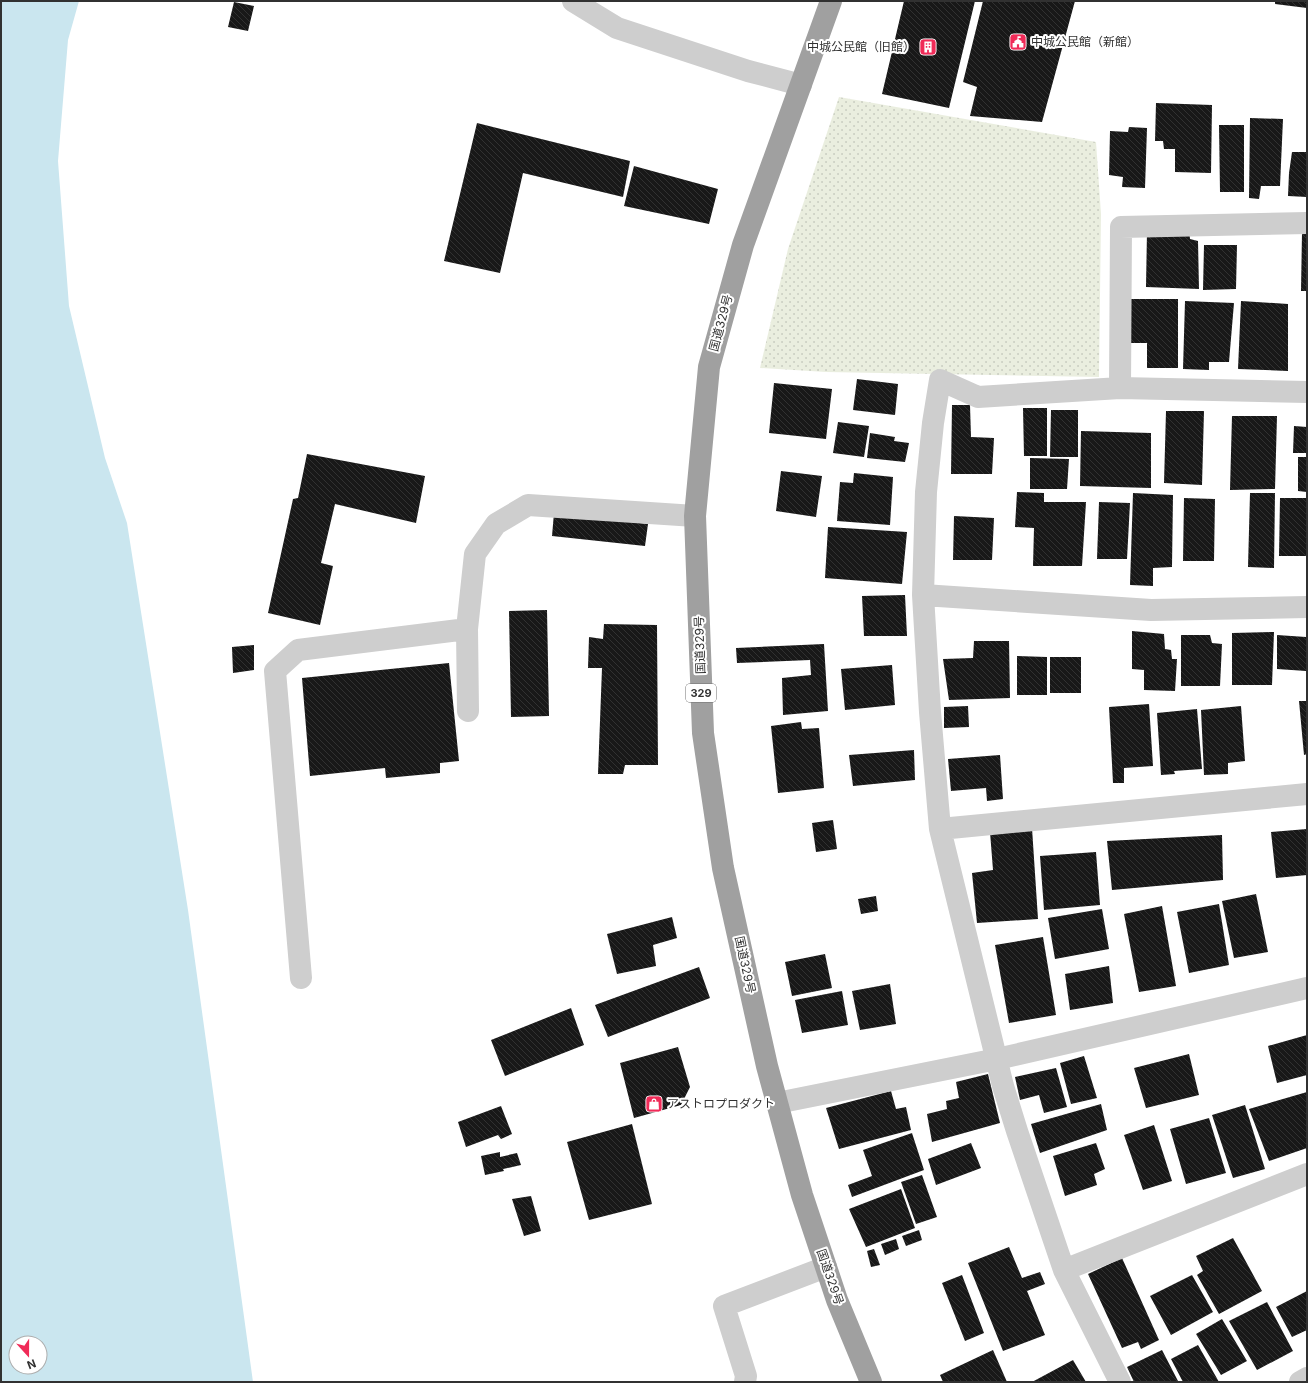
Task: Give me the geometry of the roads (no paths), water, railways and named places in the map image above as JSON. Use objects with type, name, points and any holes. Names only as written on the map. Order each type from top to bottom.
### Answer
[{"type":"highway","name":"国道329号","points":[[831,1],[743,245],[709,367],[695,516],[703,733],[723,868],[767,1066],[802,1195],[837,1300],[872,1382]]},
{"type":"street","points":[[573,1],[618,28],[748,70],[801,85]]},
{"type":"street","points":[[1120,388],[1121,227],[1307,223]]},
{"type":"street","points":[[1120,1382],[1064,1270],[1017,1131],[1003,1086],[940,829],[930,712],[923,595],[926,492],[933,423],[940,380],[978,396],[1120,388],[1307,392]]},
{"type":"street","points":[[468,711],[467,629],[475,554],[496,524],[528,505],[695,516]]},
{"type":"street","points":[[923,595],[1151,610],[1307,607]]},
{"type":"street","points":[[301,978],[275,671],[298,650],[467,629]]},
{"type":"street","points":[[940,829],[1307,794]]},
{"type":"street","points":[[777,1103],[997,1059],[1307,988]]},
{"type":"street","points":[[1064,1270],[1307,1174]]},
{"type":"street","points":[[744,1382],[746,1376],[724,1306],[826,1267]]},
{"type":"street","points":[[1300,1382],[1307,1378]]},
{"type":"water","points":[[1,1],[79,1],[68,40],[58,161],[69,306],[105,458],[127,523],[188,910],[253,1382],[1,1382]]},
{"type":"place","name":"中城公民館（新館）","points":[[1018,42]]},
{"type":"place","name":"中城公民館（旧館）","points":[[928,47]]},
{"type":"place","name":"アストロプロダクト","points":[[654,1104]]}]
